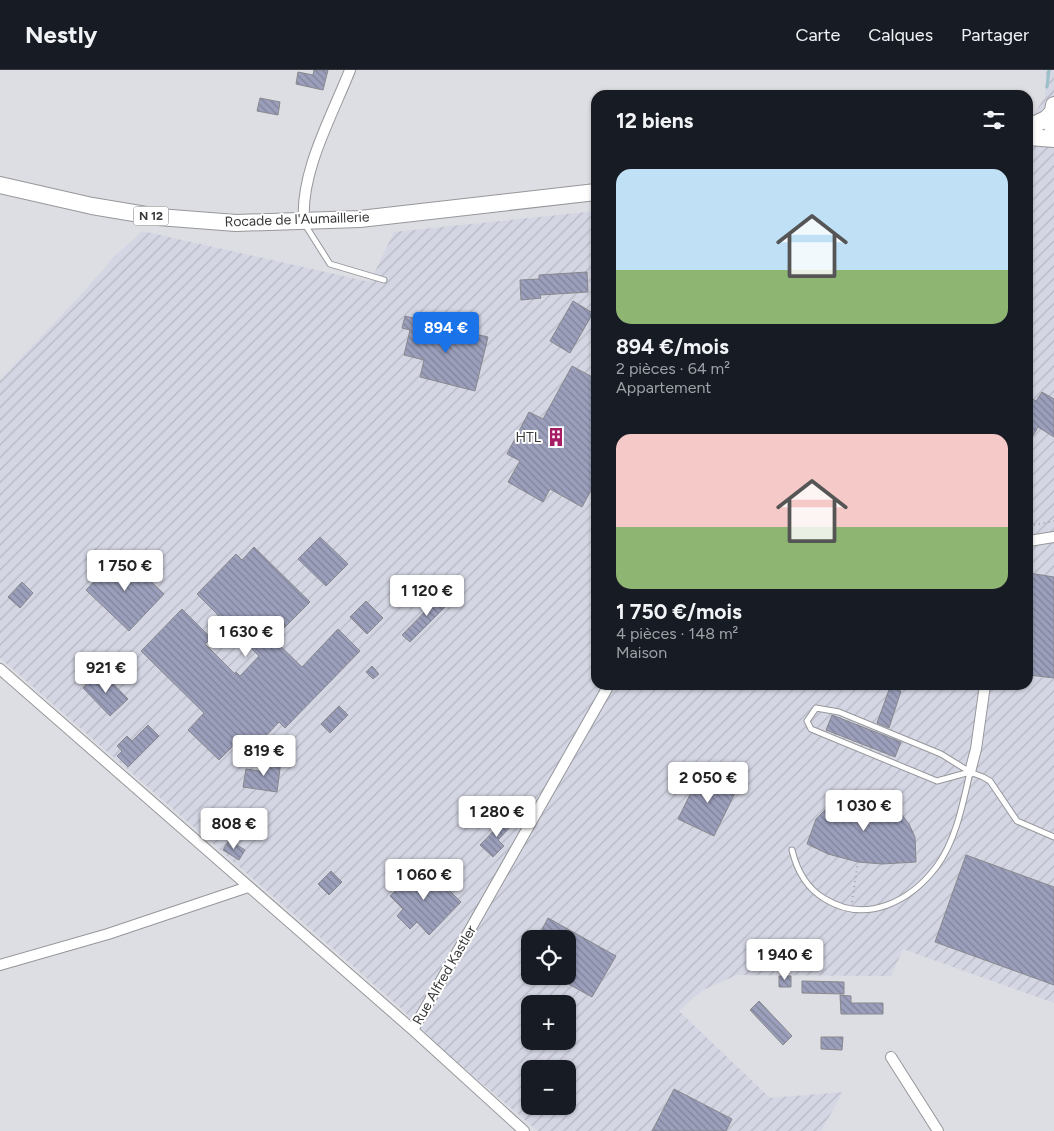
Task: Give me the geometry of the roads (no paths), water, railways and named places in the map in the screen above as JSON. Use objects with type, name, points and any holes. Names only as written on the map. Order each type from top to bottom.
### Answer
[{"type":"main road","points":[[1033,125],[1046,119],[1052,109]]},
{"type":"main road","points":[[1052,109],[1054,132]]},
{"type":"main road","points":[[1033,137],[1054,139]]},
{"type":"main road","name":"Rocade de l'Aumaillerie","points":[[0,185],[92,206],[158,217],[236,223],[360,219],[591,193]]},
{"type":"street","points":[[304,222],[306,190],[313,162],[350,70]]},
{"type":"street","points":[[1033,540],[1054,537]]},
{"type":"street","points":[[0,669],[413,1030],[524,1131]]},
{"type":"street","name":"Rue Alfred Kastler","points":[[413,1030],[606,690]]},
{"type":"street","points":[[970,772],[976,749],[984,690]]},
{"type":"street","points":[[0,965],[108,934],[248,887]]},
{"type":"street","points":[[891,1057],[938,1131]]},
{"type":"lane","points":[[304,222],[330,264],[384,280]]},
{"type":"lane","points":[[970,772],[937,781],[812,729],[807,721],[816,708],[839,712],[941,754],[970,772],[990,781],[1017,821],[1054,837]]},
{"type":"lane","points":[[792,850],[795,863],[807,886],[833,904],[851,910],[871,910],[884,907],[908,895],[924,881],[937,865],[950,842],[970,772]]},
{"type":"waterway","points":[[1047,87],[1049,70]]},
{"type":"place","name":"HTL","points":[[556,437]]}]
